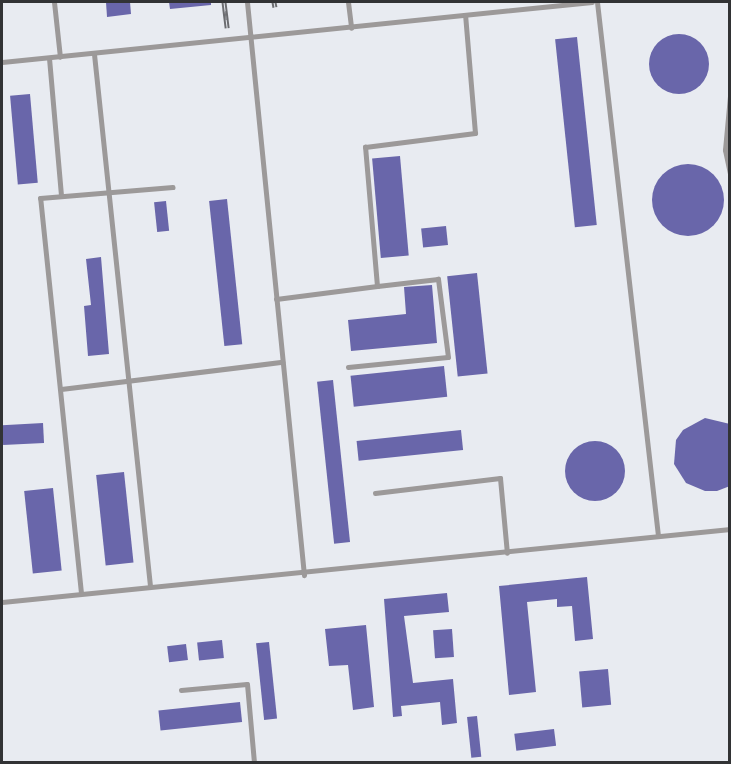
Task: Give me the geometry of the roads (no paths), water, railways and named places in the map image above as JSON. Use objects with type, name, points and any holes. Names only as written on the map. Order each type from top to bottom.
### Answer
[{"type":"lane","points":[[54,2],[60,57]]},
{"type":"lane","points":[[247,2],[303,575]]},
{"type":"lane","points":[[348,2],[351,28]]},
{"type":"lane","points":[[2,62],[592,2]]},
{"type":"lane","points":[[597,2],[658,536]]},
{"type":"lane","points":[[378,286],[365,147],[475,133],[465,15]]},
{"type":"lane","points":[[94,54],[150,586]]},
{"type":"lane","points":[[49,58],[61,195]]},
{"type":"lane","points":[[729,96],[725,150],[729,174]]},
{"type":"lane","points":[[81,593],[40,198],[173,187]]},
{"type":"lane","points":[[276,299],[438,279],[447,357],[348,367]]},
{"type":"lane","points":[[61,389],[282,362]]},
{"type":"lane","points":[[375,493],[500,478],[507,553]]},
{"type":"lane","points":[[2,602],[150,586],[303,575],[729,529]]},
{"type":"lane","points":[[181,690],[247,684],[254,762]]},
{"type":"railway","points":[[224,2],[227,28]]},
{"type":"railway","points":[[274,2],[275,7]]}]
